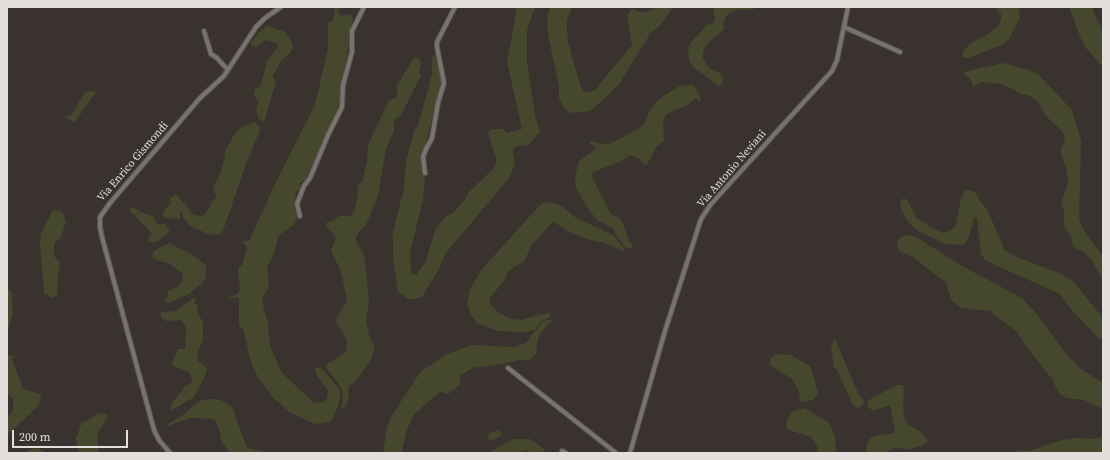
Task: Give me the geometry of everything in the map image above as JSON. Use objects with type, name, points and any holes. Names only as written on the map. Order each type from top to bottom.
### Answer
[{"type":"street","name":"Via Enrico Gismondi","points":[[170,453],[158,438],[154,430],[102,237],[100,218],[103,211],[200,98],[220,80],[256,27],[265,18],[281,7]]},
{"type":"street","points":[[300,216],[297,204],[342,107],[343,85],[352,52],[352,30],[364,7]]},
{"type":"street","points":[[425,173],[423,157],[432,138],[438,103],[444,83],[437,42],[455,7]]},
{"type":"street","name":"Via Antonio Neviani","points":[[630,453],[665,331],[701,219],[711,204],[832,71],[837,60],[848,7]]},
{"type":"street","points":[[844,27],[900,52]]},
{"type":"street","points":[[204,30],[211,54],[228,70]]},
{"type":"street","points":[[508,368],[540,395],[616,453]]},
{"type":"green space","points":[[335,7],[339,7],[338,14],[343,16],[351,14],[353,19],[350,30],[339,107],[306,179],[300,183],[300,188],[296,192],[294,210],[298,215],[294,225],[279,235],[273,257],[267,267],[269,287],[262,298],[268,323],[270,346],[282,373],[313,402],[322,403],[327,399],[328,390],[317,376],[315,368],[320,367],[339,389],[340,396],[338,407],[331,421],[315,424],[291,413],[274,399],[260,380],[254,370],[250,358],[243,329],[239,325],[239,298],[227,298],[238,294],[240,290],[238,268],[242,265],[247,246],[243,243],[244,241],[249,241],[275,184],[315,105],[328,48],[328,22],[332,21]]},
{"type":"green space","points":[[517,7],[535,7],[527,30],[527,63],[536,120],[540,131],[529,145],[517,146],[514,148],[513,152],[515,163],[510,177],[445,254],[440,267],[422,297],[408,299],[398,292],[393,257],[392,233],[404,188],[406,161],[414,131],[418,126],[432,74],[432,57],[437,56],[443,80],[423,152],[426,168],[423,199],[410,253],[411,273],[416,275],[425,263],[436,228],[446,216],[453,213],[463,202],[469,192],[494,168],[497,161],[488,133],[491,129],[504,129],[506,133],[522,129],[507,62]]},
{"type":"green space","points":[[550,7],[572,7],[567,20],[568,42],[580,85],[584,92],[594,91],[632,45],[627,15],[632,9],[645,13],[654,9],[655,7],[673,7],[662,23],[650,34],[619,84],[590,111],[572,113],[564,108],[559,98],[559,86],[548,35],[547,18]]},
{"type":"green space","points":[[715,7],[756,7],[752,10],[739,9],[727,15],[723,24],[724,29],[706,45],[703,53],[703,59],[709,68],[720,73],[723,79],[722,84],[719,86],[694,68],[689,60],[688,48],[691,42],[707,25],[713,23],[715,18],[713,13]]},
{"type":"green space","points":[[995,7],[1018,7],[1020,17],[1009,39],[1002,45],[968,58],[962,57],[963,51],[970,44],[988,34],[998,26],[1001,19],[1001,14]]},
{"type":"green space","points":[[1069,7],[1092,7],[1096,18],[1103,29],[1103,67],[1086,48]]},
{"type":"green space","points":[[268,26],[285,32],[291,40],[293,47],[291,52],[281,61],[272,77],[276,82],[264,122],[258,118],[256,109],[259,101],[254,96],[254,90],[261,85],[267,61],[278,47],[278,43],[265,40],[256,47],[251,45],[251,42],[261,30]]},
{"type":"green space","points":[[418,58],[421,62],[419,72],[421,76],[401,115],[394,120],[394,131],[386,149],[378,196],[366,225],[360,230],[356,237],[357,245],[362,251],[365,259],[369,302],[366,320],[369,336],[375,346],[371,359],[357,380],[349,386],[349,398],[344,408],[341,408],[343,401],[342,390],[325,367],[346,350],[347,341],[336,321],[346,303],[347,298],[340,269],[331,251],[336,238],[326,226],[327,222],[332,221],[339,216],[351,216],[355,209],[358,194],[357,186],[363,180],[367,161],[368,145],[389,100],[396,98],[398,93],[396,87],[413,59]]},
{"type":"green space","points":[[1004,63],[1032,71],[1040,76],[1072,110],[1081,141],[1079,218],[1082,227],[1103,257],[1103,281],[1091,259],[1082,251],[1073,247],[1071,237],[1064,226],[1064,210],[1061,203],[1068,183],[1067,171],[1061,154],[1061,148],[1065,140],[1063,132],[1046,116],[1038,102],[1030,96],[1018,93],[1001,84],[983,82],[973,86],[971,80],[963,72]]},
{"type":"green space","points":[[692,85],[695,87],[700,96],[701,102],[696,98],[684,107],[668,113],[664,117],[664,141],[656,148],[646,166],[638,158],[631,155],[619,162],[593,172],[592,177],[611,214],[621,220],[629,242],[633,246],[632,248],[626,248],[616,235],[613,228],[597,220],[587,207],[576,188],[575,176],[579,161],[596,147],[590,144],[589,141],[608,145],[643,126],[650,110],[662,97],[680,86]]},
{"type":"green space","points":[[85,92],[96,92],[74,123],[65,117],[72,114]]},
{"type":"green space","points":[[254,122],[258,125],[260,130],[244,169],[223,231],[218,235],[208,234],[190,226],[183,217],[181,210],[180,219],[167,218],[162,214],[171,203],[170,198],[176,195],[194,215],[203,216],[209,209],[212,201],[217,198],[213,187],[220,175],[225,151],[235,133],[244,126]]},
{"type":"green space","points":[[969,190],[975,192],[988,211],[1004,249],[1012,255],[1061,274],[1075,283],[1103,318],[1103,340],[1099,339],[1071,309],[1060,294],[985,260],[981,254],[977,218],[974,218],[969,237],[963,245],[945,244],[918,231],[908,222],[901,209],[900,201],[904,198],[908,201],[916,217],[924,223],[942,233],[950,231],[956,225],[961,197],[965,191]]},
{"type":"green space","points":[[546,202],[562,206],[573,216],[614,236],[625,249],[623,251],[605,243],[586,239],[567,231],[553,221],[531,246],[524,262],[515,266],[508,272],[504,281],[489,299],[490,304],[498,312],[508,318],[522,320],[550,313],[551,317],[542,320],[535,330],[524,332],[498,331],[478,324],[471,315],[467,303],[470,289],[482,269],[540,205]]},
{"type":"green space","points":[[133,207],[154,217],[157,224],[165,224],[170,232],[157,242],[150,242],[148,238],[152,233],[130,211],[130,208]]},
{"type":"green space","points":[[53,210],[62,212],[66,221],[61,238],[56,241],[54,245],[54,256],[60,263],[57,296],[52,298],[44,293],[40,244],[41,233]]},
{"type":"green space","points":[[908,235],[916,237],[962,266],[1022,298],[1036,313],[1067,355],[1081,369],[1103,383],[1103,409],[1084,400],[1066,398],[1060,394],[1053,380],[1028,349],[1017,332],[990,310],[961,308],[952,301],[946,283],[913,257],[899,251],[897,242],[900,237]]},
{"type":"green space","points":[[169,243],[195,256],[206,265],[206,272],[205,279],[200,285],[189,294],[169,303],[165,301],[168,296],[168,291],[177,287],[183,280],[183,274],[170,264],[154,259],[152,256],[154,251]]},
{"type":"green space","points":[[7,288],[12,293],[13,313],[7,334]]},
{"type":"green space","points":[[193,298],[196,298],[194,303],[198,306],[197,312],[203,322],[203,340],[197,354],[198,361],[205,366],[207,370],[194,397],[171,411],[171,405],[185,386],[192,383],[192,379],[189,372],[174,366],[172,363],[178,349],[185,349],[185,325],[180,320],[166,321],[161,317],[161,312],[176,311]]},
{"type":"green space","points":[[552,320],[539,336],[536,354],[531,359],[472,368],[460,376],[460,385],[448,394],[440,392],[414,414],[406,432],[402,451],[411,453],[383,453],[387,427],[392,415],[422,371],[447,354],[472,345],[514,347],[526,343],[542,322]]},
{"type":"green space","points":[[835,339],[859,395],[864,401],[863,405],[858,408],[853,405],[837,370],[834,367],[831,346]]},
{"type":"green space","points":[[7,354],[14,357],[12,359],[23,389],[40,394],[41,398],[39,405],[7,435],[7,417],[12,412],[13,399],[7,393]]},
{"type":"green space","points":[[776,354],[791,355],[810,366],[818,394],[813,400],[799,402],[800,397],[797,387],[791,378],[769,365],[771,358]]},
{"type":"green space","points":[[896,385],[902,385],[904,389],[904,418],[908,424],[922,433],[928,442],[921,446],[909,449],[893,448],[886,453],[866,453],[867,444],[871,438],[894,433],[895,430],[890,405],[873,411],[867,406],[869,400]]},
{"type":"green space","points":[[202,400],[221,400],[232,407],[247,448],[269,453],[230,453],[221,441],[220,432],[215,420],[212,419],[190,418],[168,426],[168,424],[183,415],[196,403]]},
{"type":"green space","points":[[805,408],[829,423],[835,436],[836,453],[817,453],[818,448],[811,437],[789,430],[786,427],[786,423],[792,411]]},
{"type":"green space","points":[[106,413],[108,417],[97,434],[99,453],[79,453],[76,439],[82,422],[87,421],[97,414]]},
{"type":"green space","points":[[499,429],[502,435],[490,441],[487,435]]},
{"type":"green space","points":[[1103,437],[1103,453],[1016,453],[1016,450],[1029,451],[1062,440],[1075,438],[1093,439]]},
{"type":"green space","points":[[513,439],[530,439],[545,450],[545,453],[530,453],[526,450],[518,453],[488,453]]},
{"type":"green space","points":[[35,448],[43,451],[44,453],[23,453]]}]
